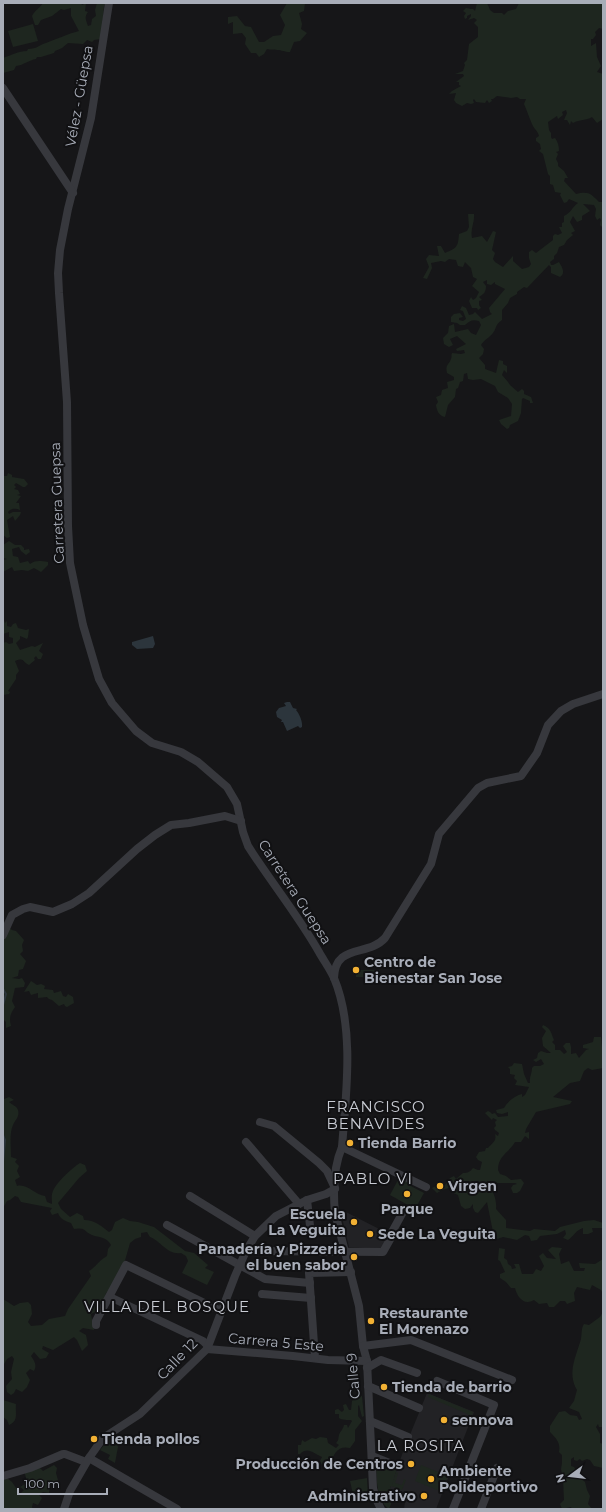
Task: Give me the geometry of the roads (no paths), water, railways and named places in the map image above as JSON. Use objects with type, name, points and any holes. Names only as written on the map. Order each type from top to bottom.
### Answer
[{"type":"street","name":"Vélez - Güepsa","points":[[73,193],[91,118],[109,3]]},
{"type":"street","points":[[3,88],[73,193]]},
{"type":"street","name":"Carretera Guepsa","points":[[73,193],[68,209],[60,250],[59,293],[67,402],[68,526],[70,563],[83,626],[99,679],[112,702],[136,731],[152,743],[180,752],[198,762],[227,787],[236,804],[248,846],[310,937],[334,978],[341,999],[346,1030],[347,1099],[342,1147]]},
{"type":"street","points":[[334,978],[334,970],[337,962],[346,955],[380,943],[385,938],[431,864],[439,834],[478,788],[487,783],[520,776],[537,753],[548,725],[562,711],[573,704],[603,694]]},
{"type":"street","points":[[3,934],[12,915],[23,909],[30,907],[53,912],[72,904],[90,893],[137,849],[171,824],[190,823],[225,816],[241,820]]},
{"type":"street","points":[[260,1122],[274,1126],[327,1171],[335,1189]]},
{"type":"street","points":[[246,1142],[303,1202],[311,1234]]},
{"type":"street","points":[[335,1189],[342,1147],[426,1187]]},
{"type":"street","name":"Calle 12","points":[[64,1509],[70,1491],[88,1460],[104,1438],[140,1414],[207,1348],[240,1264],[246,1251],[256,1236],[276,1216],[303,1202],[326,1194],[335,1189]]},
{"type":"street","name":"Calle 9","points":[[335,1189],[335,1213],[359,1306],[363,1346],[367,1364],[373,1488],[381,1509]]},
{"type":"street","points":[[190,1196],[256,1236]]},
{"type":"street","points":[[246,1251],[383,1252],[403,1212]]},
{"type":"street","points":[[167,1225],[265,1279],[310,1283]]},
{"type":"street","points":[[96,1325],[96,1321],[126,1265],[221,1311]]},
{"type":"street","points":[[315,1358],[309,1274],[351,1272]]},
{"type":"street","points":[[262,1294],[311,1298]]},
{"type":"street","name":"Carrera 5 Este","points":[[110,1297],[203,1341],[207,1348],[367,1364]]},
{"type":"street","points":[[363,1346],[411,1340],[512,1380]]},
{"type":"street","points":[[367,1364],[381,1360],[417,1373]]},
{"type":"street","points":[[437,1381],[494,1405],[452,1509]]},
{"type":"street","points":[[368,1386],[419,1408]]},
{"type":"street","points":[[370,1421],[408,1437]]},
{"type":"street","points":[[3,1476],[30,1468],[63,1454],[88,1460],[177,1509]]},
{"type":"street","points":[[372,1456],[397,1466]]},
{"type":"street","points":[[481,1509],[497,1468]]},
{"type":"waterway","points":[[3,989],[6,994],[3,1005]]},
{"type":"waterway","points":[[3,1135],[5,1140],[3,1162]]},
{"type":"place","name":"Centro de Bienestar San Jose","points":[[356,970]]},
{"type":"place","name":"Tienda Barrio","points":[[350,1143]]},
{"type":"place","name":"Virgen","points":[[440,1186]]},
{"type":"place","name":"Parque","points":[[407,1194]]},
{"type":"place","name":"Escuela La Veguita","points":[[354,1222]]},
{"type":"place","name":"Sede La Veguita","points":[[370,1234]]},
{"type":"place","name":"Panadería y Pizzeria el buen sabor","points":[[354,1257]]},
{"type":"place","name":"Restaurante El Morenazo","points":[[371,1321]]},
{"type":"place","name":"Tienda de barrio","points":[[384,1387]]},
{"type":"place","name":"sennova","points":[[444,1420]]},
{"type":"place","name":"Tienda pollos","points":[[94,1439]]},
{"type":"place","name":"Producción de Centros","points":[[411,1464]]},
{"type":"place","name":"Ambiente Polideportivo","points":[[431,1479]]},
{"type":"place","name":"Administrativo","points":[[424,1496]]},
{"type":"district","name":"FRANCISCO BENAVIDES","points":[[376,1114]]},
{"type":"district","name":"PABLO VI","points":[[373,1178]]},
{"type":"district","name":"VILLA DEL BOSQUE","points":[[167,1306]]},
{"type":"district","name":"LA ROSITA","points":[[421,1445]]}]
